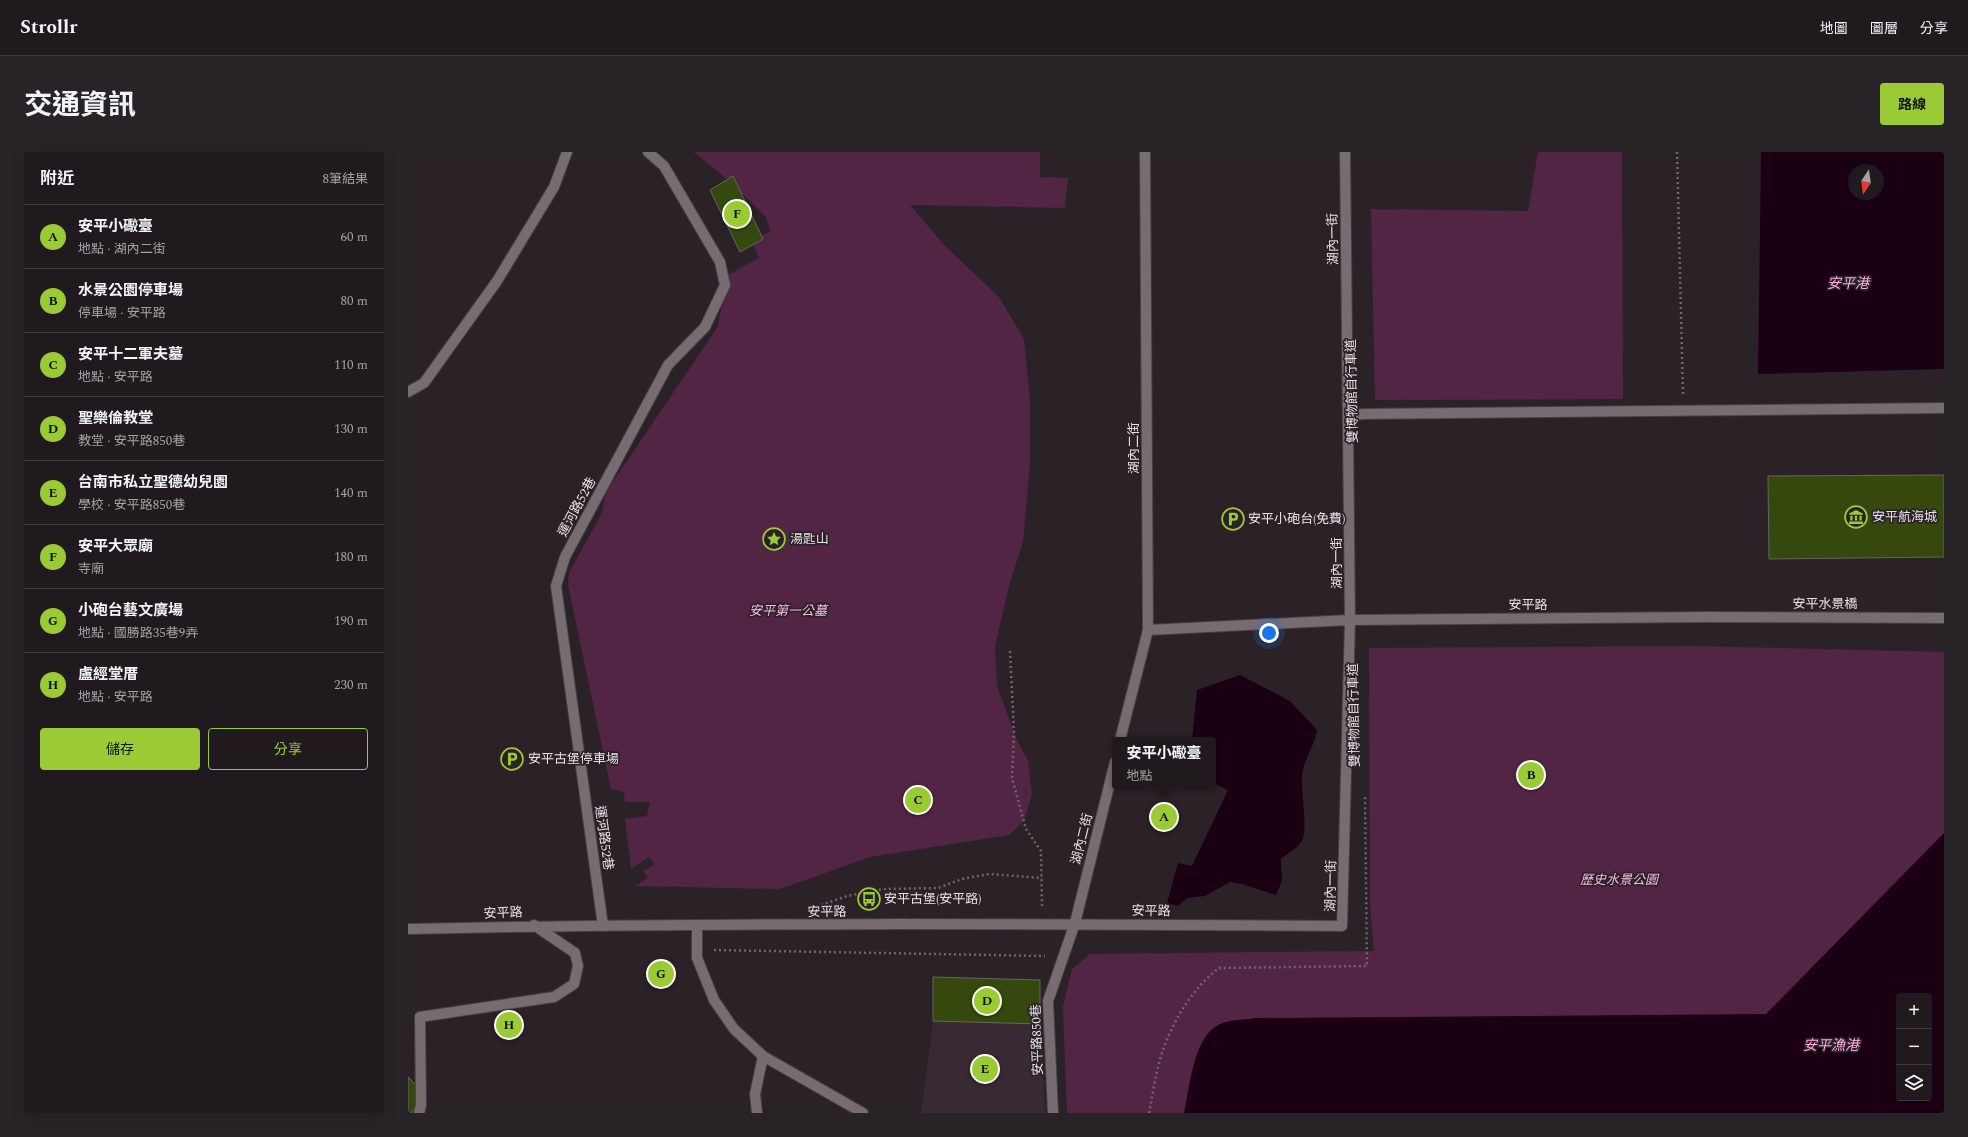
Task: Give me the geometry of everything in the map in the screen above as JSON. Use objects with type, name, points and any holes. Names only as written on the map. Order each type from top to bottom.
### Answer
[{"type":"street","points":[[408,392],[424,383],[496,281],[554,187],[566,152]]},
{"type":"street","name":"運河路52巷","points":[[603,926],[556,586],[565,557],[668,365],[705,327],[725,285],[720,262],[664,166],[648,152]]},
{"type":"street","name":"湖內二街","points":[[1121,737],[1148,630],[1144,152]]},
{"type":"street","name":"湖內一街","points":[[1342,926],[1350,620],[1345,152]]},
{"type":"street","points":[[1349,416],[1363,414],[1944,408]]},
{"type":"street","name":"安平路","points":[[1148,630],[1350,620],[1707,617]]},
{"type":"street","name":"安平水景橋","points":[[1707,617],[1944,618]]},
{"type":"street","name":"湖內二街","points":[[1075,923],[1112,774]]},
{"type":"street","name":"安平路","points":[[408,929],[534,925],[697,926],[1042,923],[1342,926]]},
{"type":"street","name":"安平路850巷","points":[[1053,1113],[1048,1001],[1075,923]]},
{"type":"street","points":[[419,1113],[420,1017],[554,997],[574,984],[578,966],[575,953],[534,925]]},
{"type":"street","points":[[697,926],[697,958],[714,1000],[734,1029],[763,1056],[863,1113]]},
{"type":"street","points":[[757,1113],[755,1094],[763,1056]]},
{"type":"path","points":[[1677,152],[1683,411]]},
{"type":"path","points":[[1010,651],[1014,733],[1012,778],[1026,829],[1041,851],[1042,923]]},
{"type":"path","points":[[1149,1113],[1162,1051],[1174,1024],[1194,991],[1219,968],[1367,966],[1365,792]]},
{"type":"path","points":[[817,906],[847,896],[884,889],[938,888],[962,878],[989,874],[1042,878]]},
{"type":"path","points":[[697,950],[1064,956]]},
{"type":"shaded area","points":[[933,1021],[1040,1024],[1045,1113],[921,1113]]},
{"type":"green space","name":"安平第一公墓","points":[[694,152],[1040,152],[1040,177],[1068,178],[1065,208],[910,205],[944,245],[999,297],[1024,339],[1030,401],[1030,463],[1023,541],[1009,586],[995,646],[997,686],[1017,740],[1028,761],[1032,794],[1024,821],[1009,835],[870,857],[780,889],[635,886],[648,878],[643,871],[655,864],[649,857],[631,869],[625,819],[647,816],[650,802],[625,802],[624,792],[611,789],[568,585],[569,573],[602,513],[606,492],[717,328],[726,288],[726,276],[759,258],[751,240],[771,231],[765,216],[729,181]]},
{"type":"green space","points":[[1538,152],[1622,152],[1623,399],[1375,400],[1371,209],[1528,211]]},
{"type":"green space","name":"歷史水景公園","points":[[1691,646],[1944,652],[1944,1113],[1067,1113],[1063,1007],[1072,969],[1090,954],[1374,951],[1370,904],[1369,648]]},
{"type":"water","name":"安平港","points":[[1761,152],[1944,152],[1944,369],[1758,374]]},
{"type":"water","points":[[1240,675],[1290,701],[1317,730],[1306,760],[1302,778],[1305,826],[1304,834],[1302,841],[1296,848],[1281,859],[1282,881],[1276,895],[1242,884],[1230,882],[1205,896],[1187,898],[1178,906],[1167,903],[1178,863],[1192,866],[1228,790],[1216,784],[1216,737],[1192,737],[1197,690]]},
{"type":"water","name":"安平漁港","points":[[1944,833],[1944,1113],[1184,1113],[1194,1063],[1204,1039],[1211,1030],[1224,1022],[1256,1018],[1766,1014]]},
{"type":"building","points":[[733,176],[763,239],[740,252],[710,190]]},
{"type":"building","name":"安平航海城","points":[[1944,475],[1944,557],[1769,559],[1768,476]]},
{"type":"building","points":[[933,977],[1040,980],[1040,1024],[933,1021]]},
{"type":"building","points":[[408,1077],[416,1085],[416,1107],[411,1113],[408,1113]]},
{"type":"place","name":"安平大眾廟","points":[[737,214]]},
{"type":"place","name":"安平航海城","points":[[1856,517]]},
{"type":"place","name":"安平小砲台(免費)","points":[[1233,519]]},
{"type":"place","name":"湯匙山","points":[[774,539]]},
{"type":"place","name":"安平古堡停車場","points":[[512,759]]},
{"type":"place","name":"水景公園停車場","points":[[1531,775]]},
{"type":"place","name":"安平十二軍夫墓","points":[[918,800]]},
{"type":"place","name":"安平小礮臺","points":[[1164,817]]},
{"type":"place","name":"安平古堡(安平路)","points":[[869,899]]},
{"type":"place","name":"小砲台藝文廣場","points":[[661,974]]},
{"type":"place","name":"聖樂倫教堂","points":[[987,1001]]},
{"type":"place","name":"盧經堂厝","points":[[509,1025]]},
{"type":"place","name":"台南市私立聖德幼兒園","points":[[985,1069]]}]
